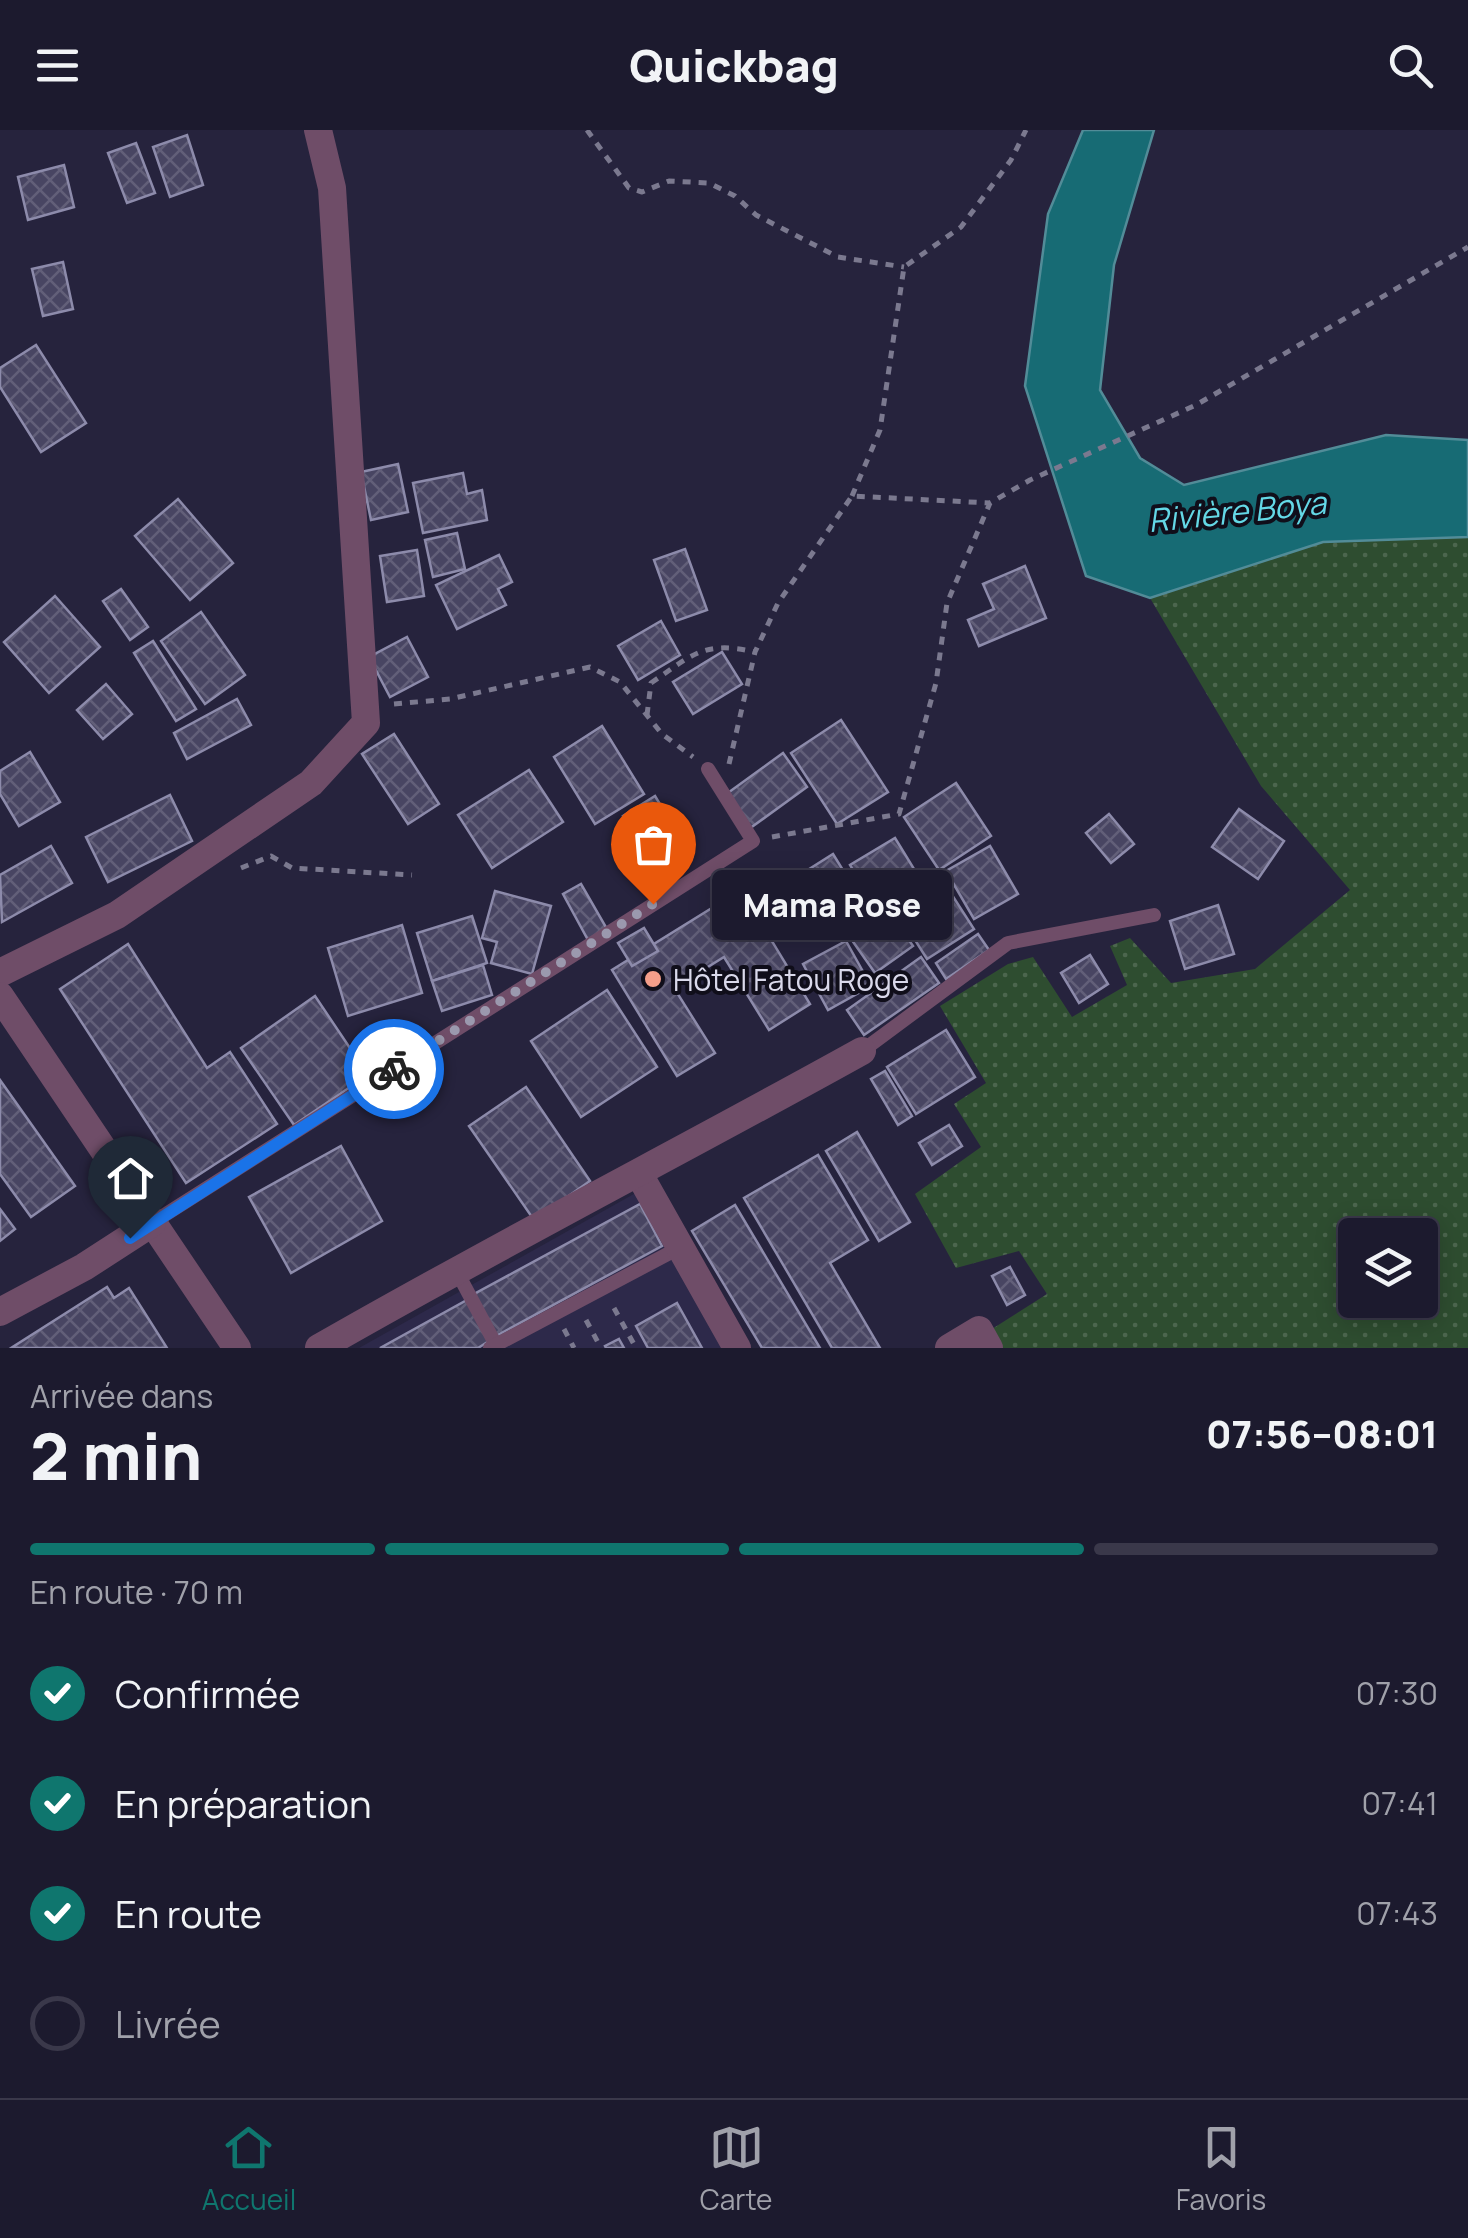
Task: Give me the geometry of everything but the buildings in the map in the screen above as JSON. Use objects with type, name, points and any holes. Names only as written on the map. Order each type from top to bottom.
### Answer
[{"type":"street","points":[[0,973],[117,916],[311,783],[366,723],[332,188],[318,130]]},
{"type":"street","points":[[0,996],[237,1348]]},
{"type":"street","points":[[319,1348],[862,1051]]},
{"type":"street","points":[[639,1174],[737,1348]]},
{"type":"street","points":[[0,1312],[84,1268],[152,1222]]},
{"type":"street","points":[[949,1348],[979,1330],[989,1348]]},
{"type":"lane","points":[[152,1222],[753,841],[708,768]]},
{"type":"lane","points":[[862,1051],[1008,943],[1154,916]]},
{"type":"lane","points":[[456,1270],[493,1347],[679,1248]]},
{"type":"path","points":[[588,130],[629,188],[642,192],[670,180],[709,182],[736,196],[756,215],[838,256],[904,267],[962,227],[1011,160],[1026,130]]},
{"type":"path","points":[[852,496],[990,503],[1030,480],[1196,405],[1468,248]]},
{"type":"path","points":[[364,708],[450,699],[590,667],[620,682],[662,734],[708,768],[728,766],[755,652],[778,603],[852,496],[880,430],[904,267]]},
{"type":"path","points":[[753,841],[898,814],[936,684],[948,604],[990,503]]},
{"type":"path","points":[[647,716],[651,683],[697,652],[726,645],[755,652]]},
{"type":"path","points":[[237,869],[272,856],[292,868],[412,875]]},
{"type":"path","points":[[603,1288],[636,1348]]},
{"type":"path","points":[[576,1302],[601,1348]]},
{"type":"shaded area","points":[[1468,537],[1468,1348],[1002,1348],[992,1329],[1047,1294],[1019,1251],[956,1268],[915,1194],[981,1147],[954,1104],[986,1083],[940,1006],[1008,964],[1033,957],[1072,1017],[1127,985],[1110,946],[1130,938],[1171,983],[1255,969],[1350,890],[1261,786],[1150,598],[1323,542]]},
{"type":"shaded area","points":[[641,1190],[724,1348],[359,1348]]},
{"type":"water","name":"Rivière Boya","points":[[1083,130],[1154,130],[1114,265],[1100,390],[1140,458],[1184,485],[1386,435],[1468,440],[1468,537],[1323,542],[1150,598],[1086,576],[1025,386],[1048,214]]},
{"type":"way so far","points":[[394,1069],[653,904]]},
{"type":"place","name":"Mama Rose","points":[[653,904]]},
{"type":"place","name":"Hôtel Fatou Roge","points":[[653,979]]},
{"type":"route","points":[[130,1238],[394,1069]]}]
